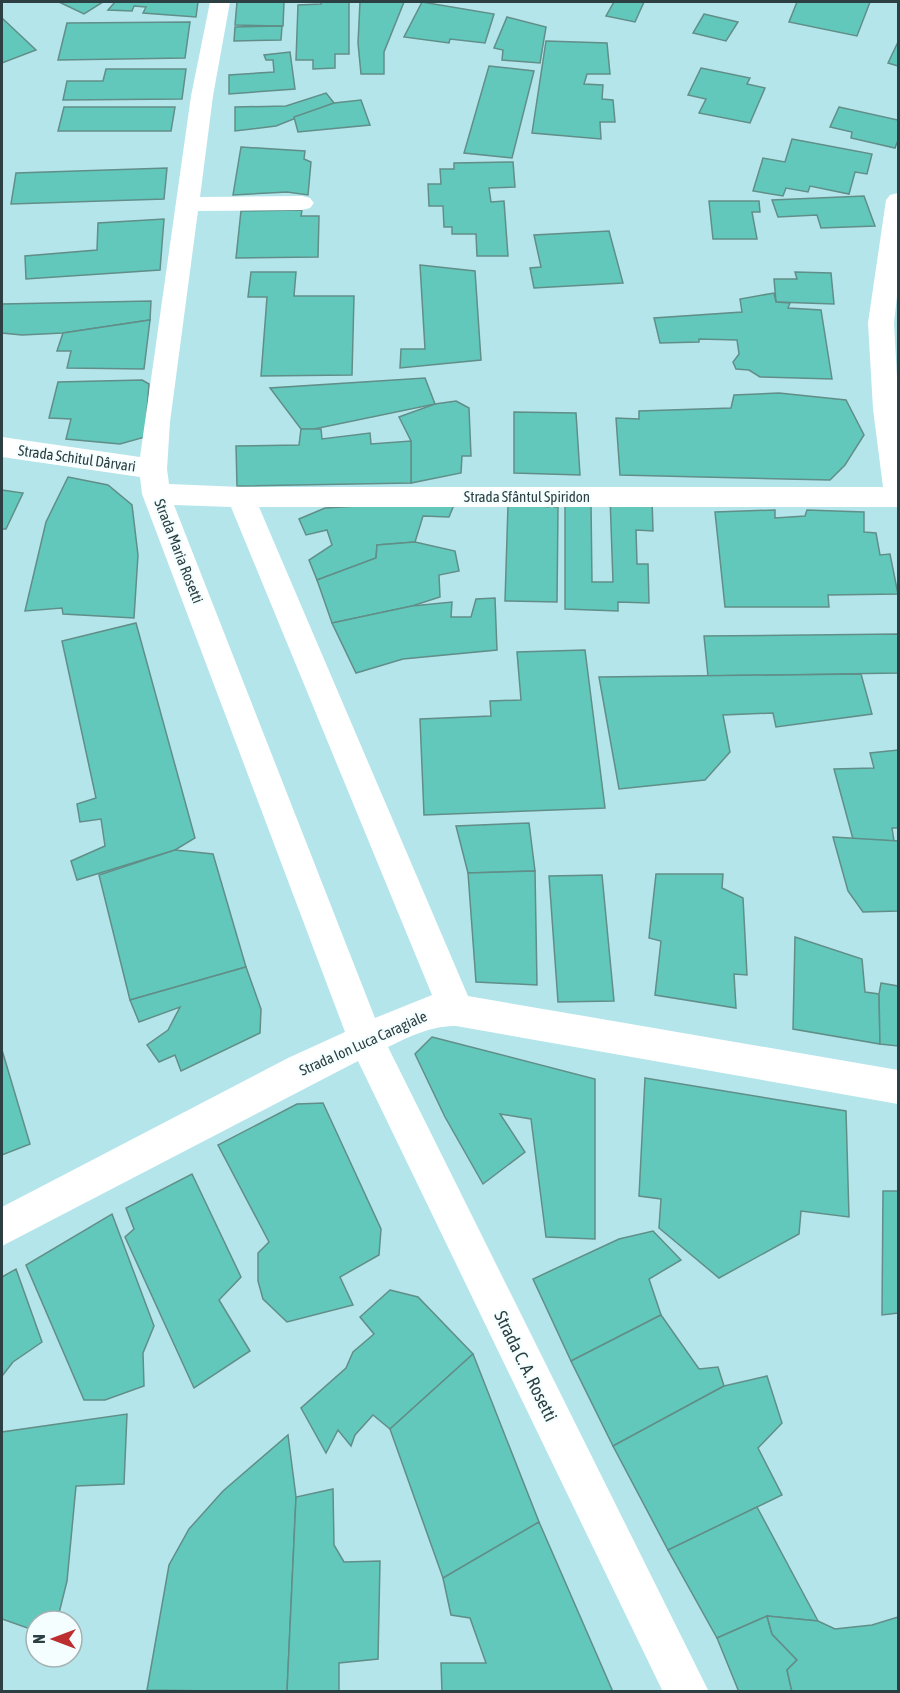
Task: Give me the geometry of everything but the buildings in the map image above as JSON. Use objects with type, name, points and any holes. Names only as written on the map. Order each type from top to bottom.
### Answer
[{"type":"street","name":"Strada Maria Rosetti","points":[[220,2],[202,96],[187,204],[155,481],[366,1040]]},
{"type":"street","points":[[898,200],[881,323],[886,409],[898,497]]},
{"type":"street","points":[[187,204],[302,203]]},
{"type":"street","name":"Strada Schitul Dârvari","points":[[2,447],[155,481]]},
{"type":"street","name":"Strada Sfântul Spiridon","points":[[155,481],[242,496],[898,497]]},
{"type":"street","points":[[242,496],[456,1010]]},
{"type":"street","name":"Strada Ion Luca Caragiale","points":[[2,1227],[301,1070],[417,1016],[437,1010],[456,1010],[898,1087]]},
{"type":"street","name":"Strada C. A. Rosetti","points":[[366,1040],[687,1692]]}]
